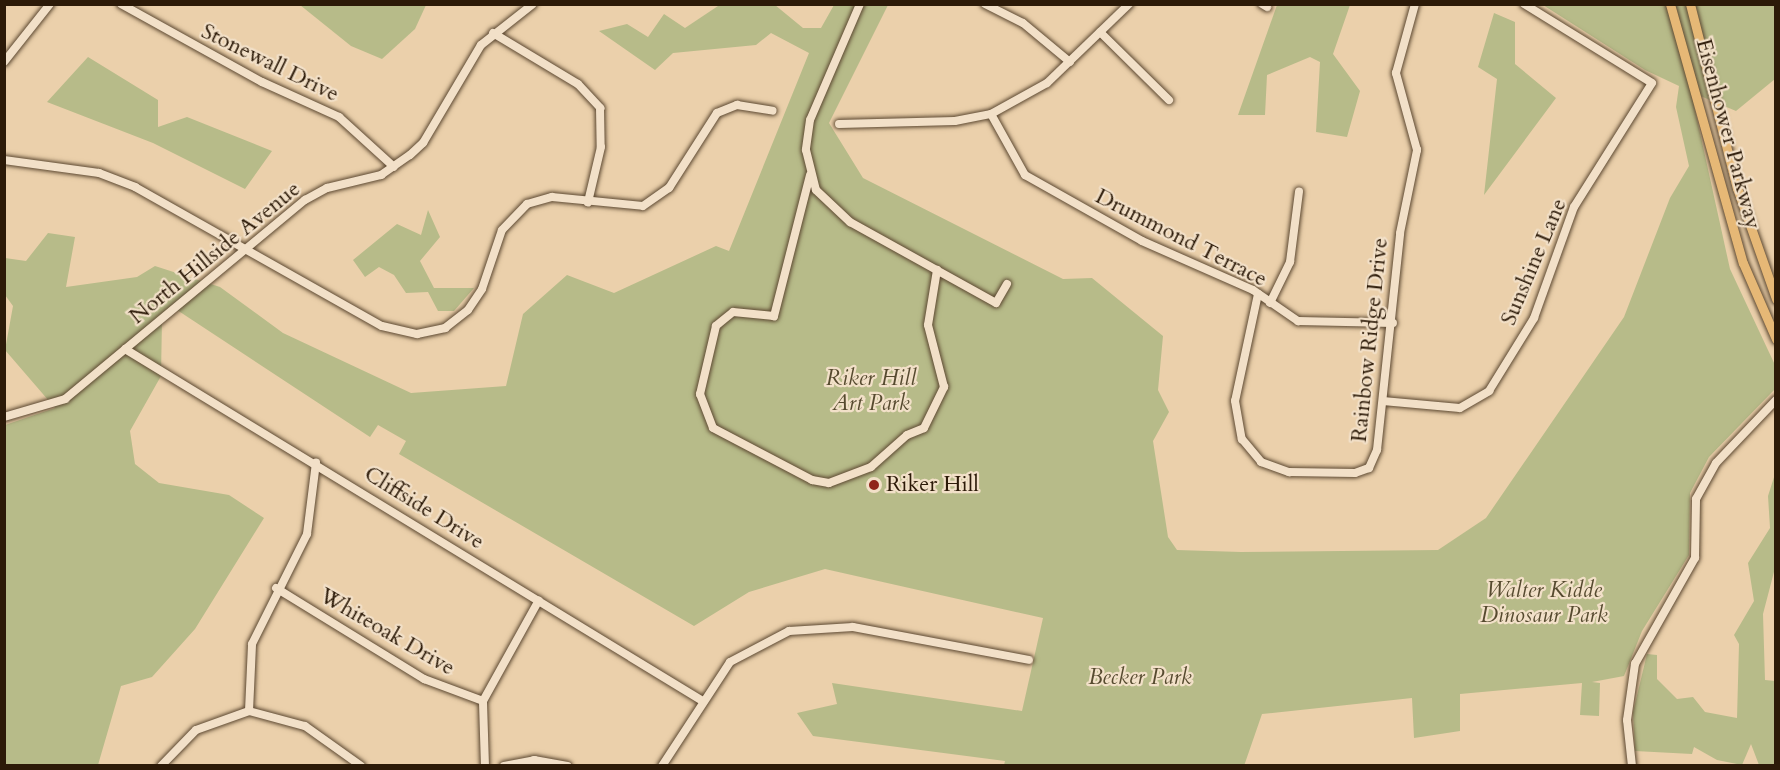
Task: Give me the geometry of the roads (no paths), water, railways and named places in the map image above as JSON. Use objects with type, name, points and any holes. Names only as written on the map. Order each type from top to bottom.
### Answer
[{"type":"main road","name":"Eisenhower Parkway","points":[[1670,4],[1743,263],[1776,339]]},
{"type":"main road","name":"Eisenhower Parkway","points":[[1690,4],[1737,188],[1776,299]]},
{"type":"street","points":[[4,62],[50,4]]},
{"type":"street","name":"Stonewall Drive","points":[[122,4],[262,82],[339,117],[393,167]]},
{"type":"street","name":"North Hillside Avenue","points":[[4,417],[65,399],[305,200],[393,167],[423,143],[493,33],[533,4]]},
{"type":"street","points":[[860,4],[814,100],[806,150],[810,175],[830,208],[996,303],[1007,284]]},
{"type":"street","points":[[985,4],[1023,23],[1070,62]]},
{"type":"street","points":[[839,124],[955,121],[991,114],[1038,89],[1070,62],[1129,4]]},
{"type":"street","name":"Rainbow Ridge Drive","points":[[1258,294],[1235,420],[1242,439],[1261,462],[1289,472],[1362,472],[1376,456],[1393,323],[1400,233],[1417,150],[1396,73],[1415,4]]},
{"type":"street","name":"Sunshine Lane","points":[[1383,401],[1460,408],[1489,391],[1534,318],[1575,207],[1652,83],[1524,4]]},
{"type":"street","points":[[1100,32],[1169,100]]},
{"type":"street","points":[[493,33],[578,84],[600,108],[601,147],[588,202]]},
{"type":"street","points":[[4,160],[112,178],[389,329],[425,334],[452,324],[473,305],[511,216],[539,197],[630,208],[652,202],[669,188],[717,113],[737,105],[773,111]]},
{"type":"street","name":"Drummond Terrace","points":[[991,114],[1014,162],[1037,184],[1142,241],[1258,294],[1270,303],[1312,324],[1393,323]]},
{"type":"street","points":[[810,175],[774,316],[733,312],[716,326],[700,394],[713,428],[812,480],[829,483],[871,467],[924,428],[944,387],[928,325],[937,270]]},
{"type":"street","points":[[1270,303],[1290,262],[1299,192]]},
{"type":"street","name":"Cliffside Drive","points":[[126,349],[701,700]]},
{"type":"street","points":[[1632,765],[1627,720],[1635,664],[1695,558],[1696,500],[1722,455],[1776,400]]},
{"type":"street","points":[[249,711],[252,644],[276,588],[310,525],[316,463]]},
{"type":"street","name":"Whiteoak Drive","points":[[276,588],[424,679],[483,701]]},
{"type":"street","points":[[485,765],[483,701],[539,600]]},
{"type":"street","points":[[662,765],[701,700],[741,654],[770,638],[808,628],[853,627],[1029,660]]},
{"type":"street","points":[[161,765],[196,730],[249,711],[305,726],[361,765]]},
{"type":"street","points":[[504,765],[534,759],[567,765]]},
{"type":"place","name":"Riker Hill","points":[[874,485]]},
{"type":"park label","name":"Riker Hill Art Park","points":[[871,390]]},
{"type":"park label","name":"Walter Kidde Dinosaur Park","points":[[1544,602]]},
{"type":"park label","name":"Becker Park","points":[[1140,678]]}]
